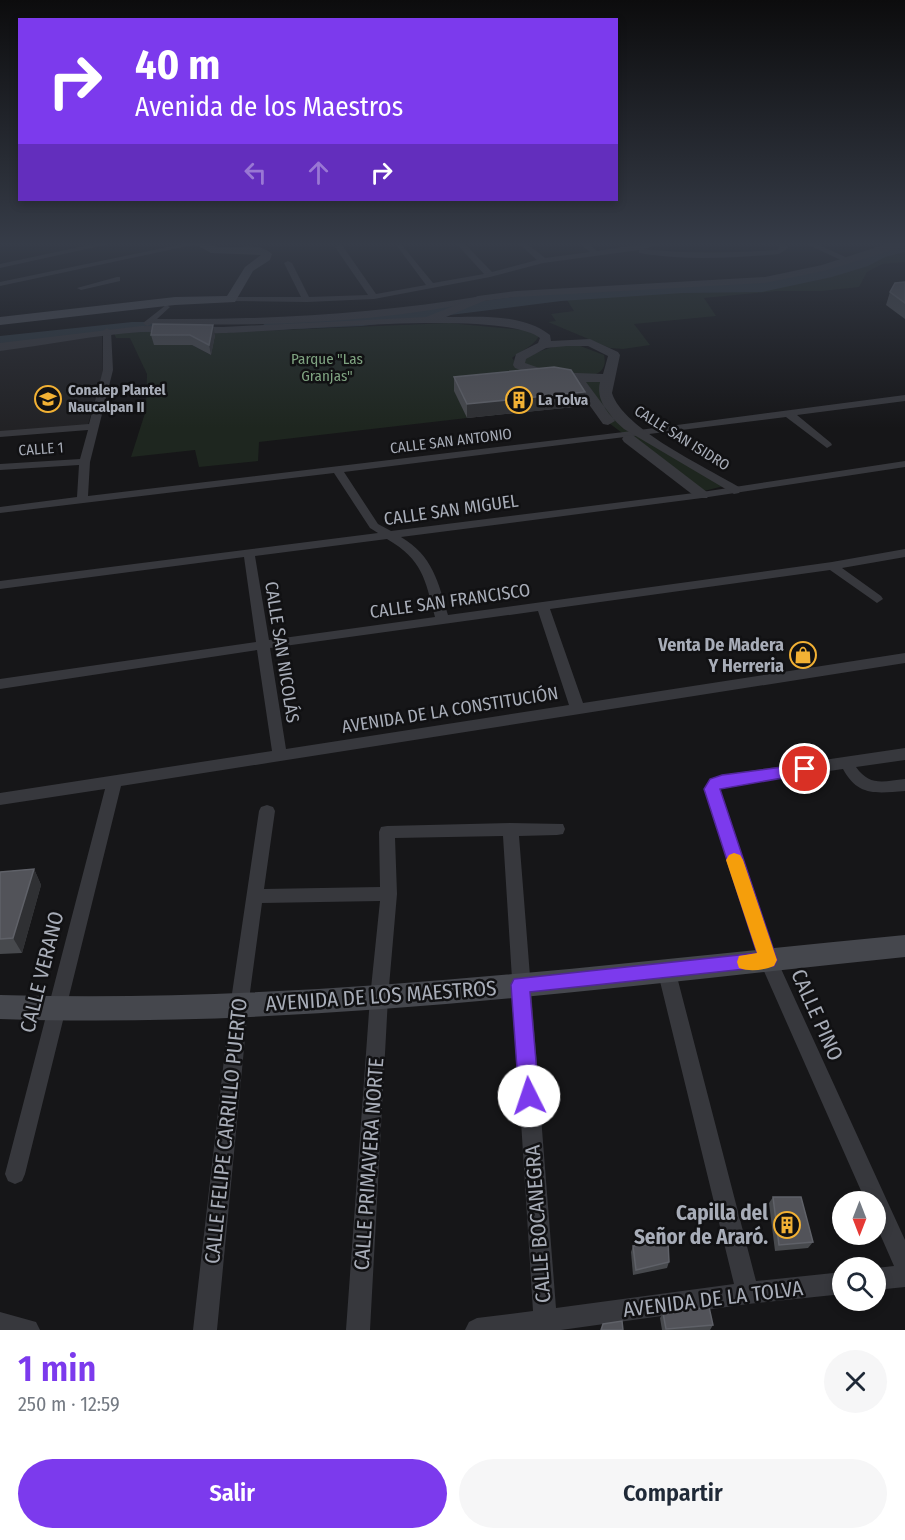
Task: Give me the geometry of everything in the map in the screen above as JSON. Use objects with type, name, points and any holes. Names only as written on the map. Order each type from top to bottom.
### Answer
[{"type":"main road","points":[[0,321],[148,304]]},
{"type":"main road","name":"AVENIDA DE LOS MAESTROS","points":[[0,1007],[56,1010],[239,1007],[379,998],[905,946]]},
{"type":"street","points":[[427,315],[464,304]]},
{"type":"street","points":[[0,346],[145,325],[223,330],[427,315],[453,311],[469,304]]},
{"type":"street","points":[[145,325],[166,307]]},
{"type":"street","points":[[427,315],[532,328],[543,333],[546,338],[543,345],[520,357],[519,365],[530,370],[577,379],[608,378]]},
{"type":"street","points":[[82,500],[85,462],[108,370],[107,332]]},
{"type":"street","name":"CALLE SAN ISIDRO","points":[[543,345],[567,342],[590,343],[614,355],[604,385],[606,400],[631,434],[702,495]]},
{"type":"street","name":"CALLE SAN ISIDRO","points":[[577,379],[608,422],[734,490]]},
{"type":"street","name":"CALLE SAN ANTONIO","points":[[0,510],[631,434],[905,398]]},
{"type":"street","points":[[788,413],[826,446]]},
{"type":"street","points":[[0,434],[93,427]]},
{"type":"street","name":"CALLE 1","points":[[0,467],[85,462]]},
{"type":"street","name":"CALLE SAN MIGUEL","points":[[0,585],[702,495],[905,464]]},
{"type":"street","points":[[337,470],[374,526],[409,547],[430,574],[443,621]]},
{"type":"street","name":"CALLE SAN NICOLÁS","points":[[249,553],[280,756]]},
{"type":"street","name":"CALLE SAN FRANCISCO","points":[[0,684],[832,566],[905,553]]},
{"type":"street","points":[[832,566],[877,599]]},
{"type":"street","points":[[543,606],[578,710]]},
{"type":"street","name":"AVENIDA DE LA CONSTITUCIÓN","points":[[0,799],[905,658]]},
{"type":"street","points":[[905,754],[847,763],[854,778],[865,785],[905,785]]},
{"type":"street","name":"CALLE PINO","points":[[847,763],[722,781],[712,789],[768,960],[905,1265]]},
{"type":"street","name":"CALLE VERANO","points":[[15,1174],[114,782]]},
{"type":"street","name":"CALLE FELIPE CARRILLO PUERTO","points":[[205,1330],[239,1007],[267,811]]},
{"type":"street","points":[[510,829],[557,829]]},
{"type":"street","name":"CALLE PRIMAVERA NORTE","points":[[358,1330],[379,998],[389,894],[387,832],[510,829]]},
{"type":"street","name":"CALLE BOCANEGRA","points":[[510,829],[545,1320]]},
{"type":"street","points":[[255,896],[389,894]]},
{"type":"street","points":[[666,969],[748,1293]]},
{"type":"street","points":[[886,1278],[905,1275]]},
{"type":"street","name":"AVENIDA DE LA TOLVA","points":[[477,1330],[748,1293],[832,1284]]},
{"type":"shaded area","name":"Conalep Plantel Naucalpan II","points":[[102,335],[103,373],[88,425],[0,432],[0,348]]},
{"type":"green space","points":[[570,304],[708,304],[716,316],[634,324],[650,345],[623,349],[610,348],[548,322],[556,321],[551,314],[574,311]]},
{"type":"green space","name":"Parque \"Las Granjas\"","points":[[449,323],[533,331],[539,336],[530,346],[512,358],[525,373],[455,392],[467,418],[259,442],[258,461],[199,467],[195,450],[131,457],[146,410],[147,374],[130,338],[116,338],[114,333],[156,331],[154,345],[192,345],[211,355],[215,333]]},
{"type":"green space","points":[[575,344],[604,355],[604,367],[598,373],[574,376],[525,365],[523,359],[536,353]]},
{"type":"green space","points":[[608,378],[606,400],[644,433],[724,486],[700,492],[605,420],[577,379]]},
{"type":"building","points":[[153,324],[213,325],[209,345],[190,335],[151,335]]},
{"type":"building","points":[[554,367],[571,370],[585,392],[467,404],[454,377]]},
{"type":"building","points":[[34,869],[13,938],[0,939],[0,872]]},
{"type":"building","name":"Capilla del Señor de Araró.","points":[[773,1197],[801,1197],[813,1242],[779,1245]]},
{"type":"building","points":[[668,1242],[669,1262],[636,1270],[633,1246]]},
{"type":"building","points":[[709,1307],[713,1325],[666,1329],[663,1313]]},
{"type":"building","points":[[622,1321],[623,1330],[601,1330],[603,1324]]},
{"type":"waterway","points":[[271,325],[362,321],[497,304]]},
{"type":"waterway","points":[[0,341],[132,327],[187,327]]},
{"type":"slow traffic","points":[[734,860],[768,960],[746,962]]},
{"type":"place","name":"Conalep Plantel Naucalpan II","points":[[48,399]]},
{"type":"place","name":"La Tolva","points":[[519,400]]},
{"type":"place","name":"Venta De Madera Y Herreria","points":[[803,655]]},
{"type":"place","name":"Capilla del Señor de Araró.","points":[[787,1225]]},
{"type":"route","points":[[529,1096],[520,985],[768,960],[712,789],[722,781],[805,769]]}]
